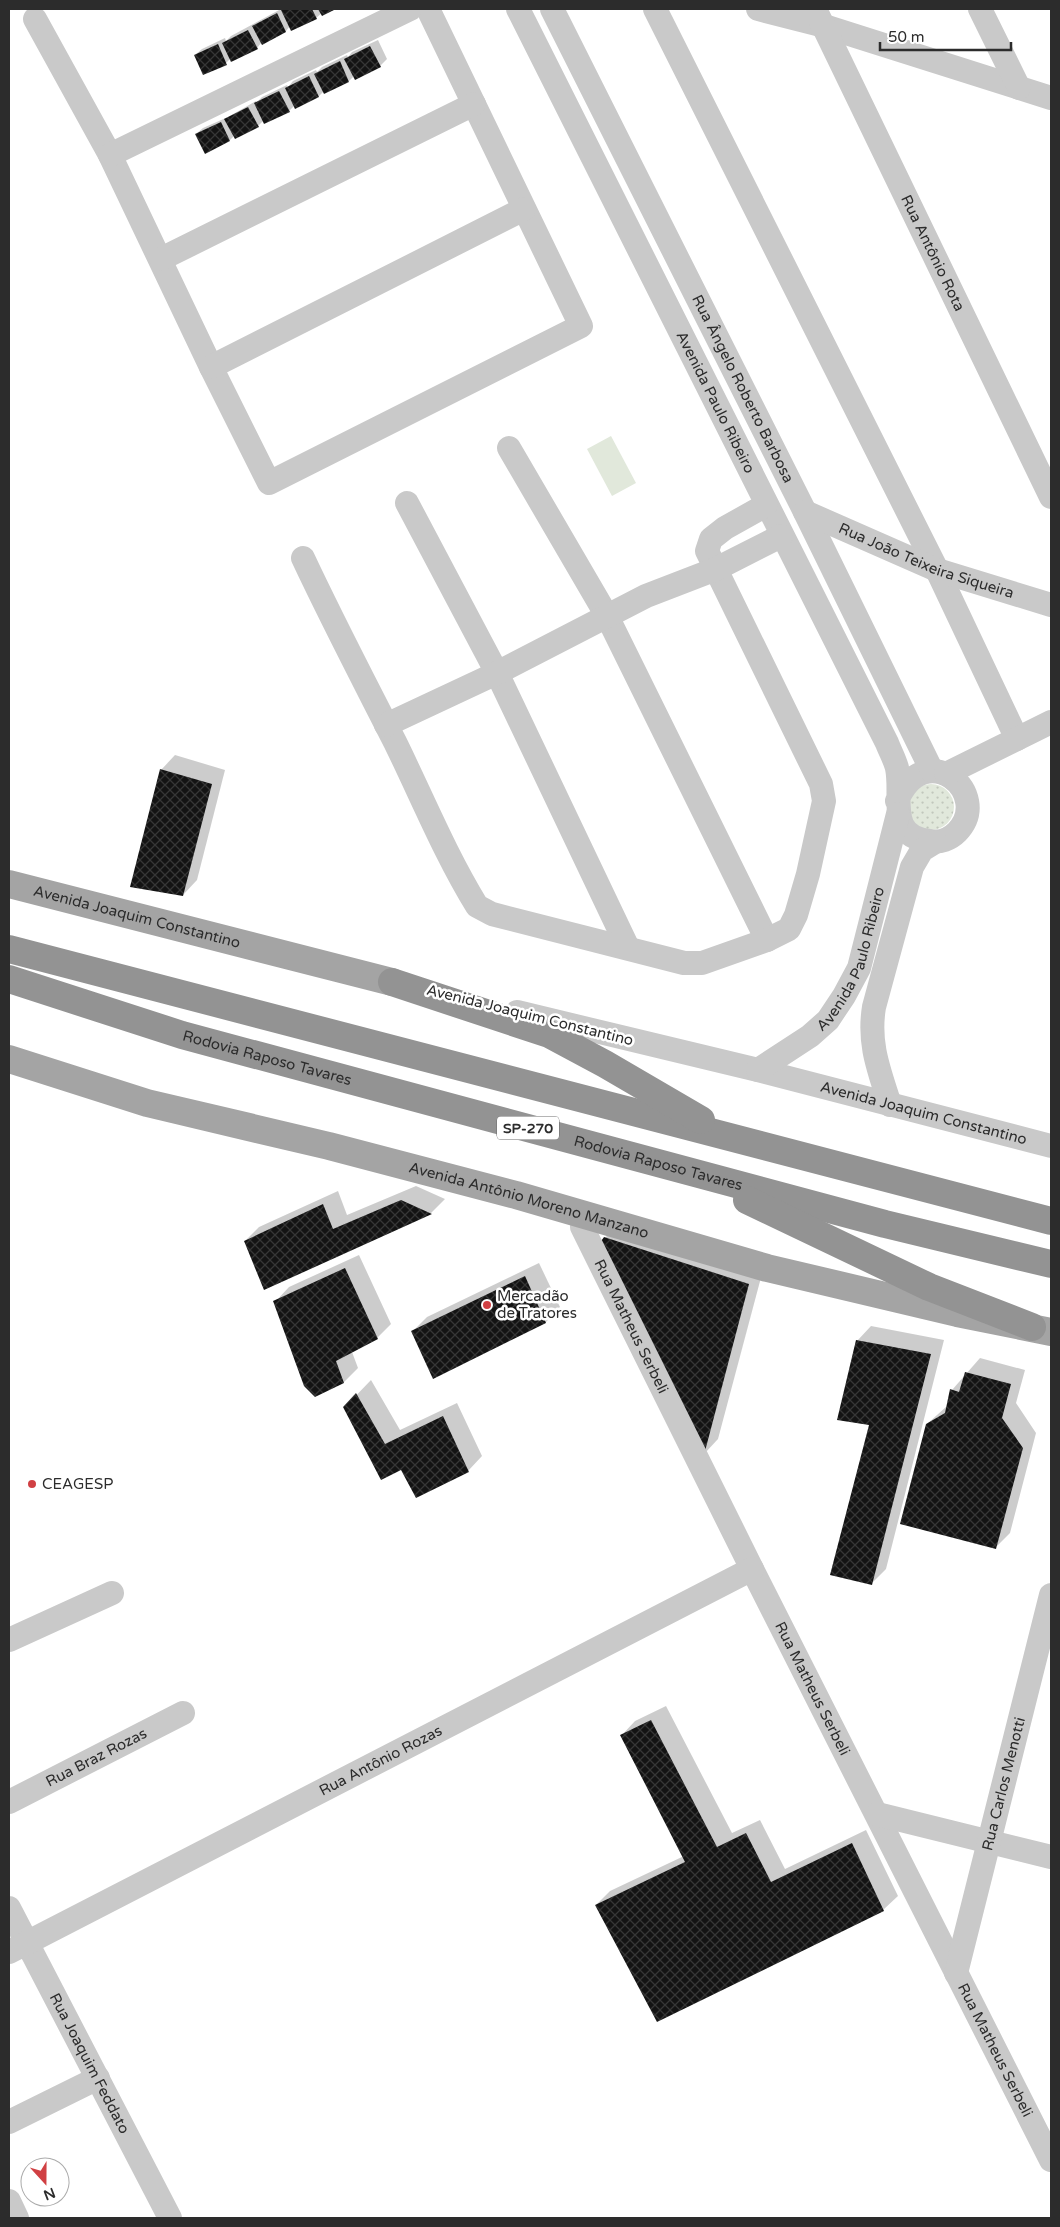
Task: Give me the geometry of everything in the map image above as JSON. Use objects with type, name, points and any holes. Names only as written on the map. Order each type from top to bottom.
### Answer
[{"type":"highway","points":[[9,949],[1051,1221]]},
{"type":"highway","name":"Rodovia Raposo Tavares","points":[[9,979],[182,1035],[885,1224],[1051,1264]]},
{"type":"highway","points":[[392,982],[548,1034],[605,1064],[731,1137]]},
{"type":"highway","points":[[534,1130],[751,1201],[929,1287],[1042,1330]]},
{"type":"highway","points":[[978,1201],[1051,1211]]},
{"type":"main road","name":"Avenida Joaquim Constantino","points":[[9,884],[392,982]]},
{"type":"main road","name":"Avenida Antônio Moreno Manzano","points":[[9,1059],[147,1103],[329,1146],[583,1213],[767,1268],[957,1313],[1042,1330]]},
{"type":"street","points":[[110,155],[410,9]]},
{"type":"street","points":[[35,19],[110,155],[211,367],[269,483],[581,326],[428,9]]},
{"type":"street","name":"Avenida Paulo Ribeiro","points":[[518,9],[781,536],[887,743],[897,768],[898,808],[859,968],[828,1020],[810,1036],[758,1070]]},
{"type":"street","name":"Rua Ângelo Roberto Barbosa","points":[[552,9],[805,512],[939,772]]},
{"type":"street","points":[[655,9],[938,570],[1017,739]]},
{"type":"street","points":[[758,9],[820,17],[1051,98]]},
{"type":"street","points":[[980,9],[1019,88]]},
{"type":"street","name":"Rua Antônio Rota","points":[[820,17],[1051,497]]},
{"type":"street","points":[[161,259],[474,104]]},
{"type":"street","points":[[211,367],[524,209]]},
{"type":"street","points":[[509,448],[607,616],[767,940]]},
{"type":"street","points":[[407,503],[497,673],[628,948]]},
{"type":"street","points":[[303,558],[448,853],[478,906],[487,912],[693,964],[767,940],[789,929],[793,924],[808,874],[824,794],[707,551],[711,539],[724,528],[766,505]]},
{"type":"street","name":"Rua João Teixeira Siqueira","points":[[805,512],[938,570],[1051,604]]},
{"type":"street","points":[[386,725],[497,673],[646,596],[716,568],[781,536]]},
{"type":"street","points":[[939,772],[958,782],[966,794],[968,808],[965,821],[957,832],[946,840],[935,842],[922,841],[911,835],[902,826],[898,808],[904,786],[916,775],[939,772],[1017,739],[1051,722]]},
{"type":"street","name":"Avenida Paulo Ribeiro","points":[[890,1105],[872,1046],[870,1028],[912,867],[922,850],[935,842]]},
{"type":"street","name":"Avenida Joaquim Constantino","points":[[392,982],[758,1070],[1051,1146]]},
{"type":"street","name":"Rua Matheus Serbeli","points":[[583,1213],[582,1227],[752,1569],[1051,2160]]},
{"type":"street","name":"Rua Antônio Rozas","points":[[18,1947],[752,1569]]},
{"type":"street","points":[[9,1640],[112,1593]]},
{"type":"street","name":"Rua Carlos Menotti","points":[[956,1974],[1051,1595]]},
{"type":"street","name":"Rua Braz Rozas","points":[[9,1802],[183,1713]]},
{"type":"street","points":[[877,1814],[1051,1857]]},
{"type":"street","name":"Rua Joaquim Feddato","points":[[9,1908],[18,1947],[98,2078],[170,2218]]},
{"type":"street","points":[[9,2122],[98,2078]]},
{"type":"street","points":[[9,2201],[17,2218]]},
{"type":"shaded area","points":[[611,436],[636,483],[612,496],[587,449]]},
{"type":"shaded area","points":[[926,784],[936,784],[950,794],[954,807],[950,820],[944,826],[936,830],[926,830],[912,820],[908,812],[908,802],[918,788]]},
{"type":"building","points":[[312,9],[317,19],[291,31],[281,10]]},
{"type":"building","points":[[318,9],[336,9],[322,16]]},
{"type":"building","points":[[277,13],[286,32],[262,45],[252,26]]},
{"type":"building","points":[[248,30],[258,49],[231,62],[222,43]]},
{"type":"building","points":[[218,44],[227,65],[203,75],[194,55]]},
{"type":"building","points":[[370,46],[381,67],[355,80],[344,59]]},
{"type":"building","points":[[340,61],[349,82],[324,94],[314,74]]},
{"type":"building","points":[[309,76],[319,97],[295,109],[285,88]]},
{"type":"building","points":[[279,91],[290,112],[264,124],[254,103]]},
{"type":"building","points":[[248,107],[259,127],[235,139],[224,119]]},
{"type":"building","points":[[221,122],[230,141],[205,154],[195,134]]},
{"type":"building","points":[[160,769],[212,784],[183,896],[130,887]]},
{"type":"building","points":[[401,1200],[432,1214],[264,1290],[244,1241],[323,1204],[333,1229]]},
{"type":"building","points":[[604,1237],[749,1284],[704,1455],[599,1244]]},
{"type":"building","points":[[345,1268],[378,1339],[336,1361],[344,1383],[315,1397],[304,1386],[273,1301]]},
{"type":"building","points":[[525,1276],[546,1323],[433,1379],[411,1331]]},
{"type":"building","points":[[856,1340],[931,1354],[872,1585],[830,1575],[869,1425],[837,1420]]},
{"type":"building","points":[[965,1372],[1011,1384],[1002,1418],[1023,1448],[996,1549],[900,1524],[926,1424],[945,1413],[950,1389],[959,1392]]},
{"type":"building","points":[[356,1393],[385,1444],[443,1416],[469,1472],[416,1498],[401,1470],[381,1480],[343,1407]]},
{"type":"building","points":[[651,1720],[717,1847],[746,1833],[771,1882],[852,1843],[884,1911],[657,2022],[595,1905],[685,1862],[620,1735]]},
{"type":"place","name":"Mercadão de Tratores","points":[[487,1305]]},
{"type":"place","name":"CEAGESP","points":[[32,1484]]}]
